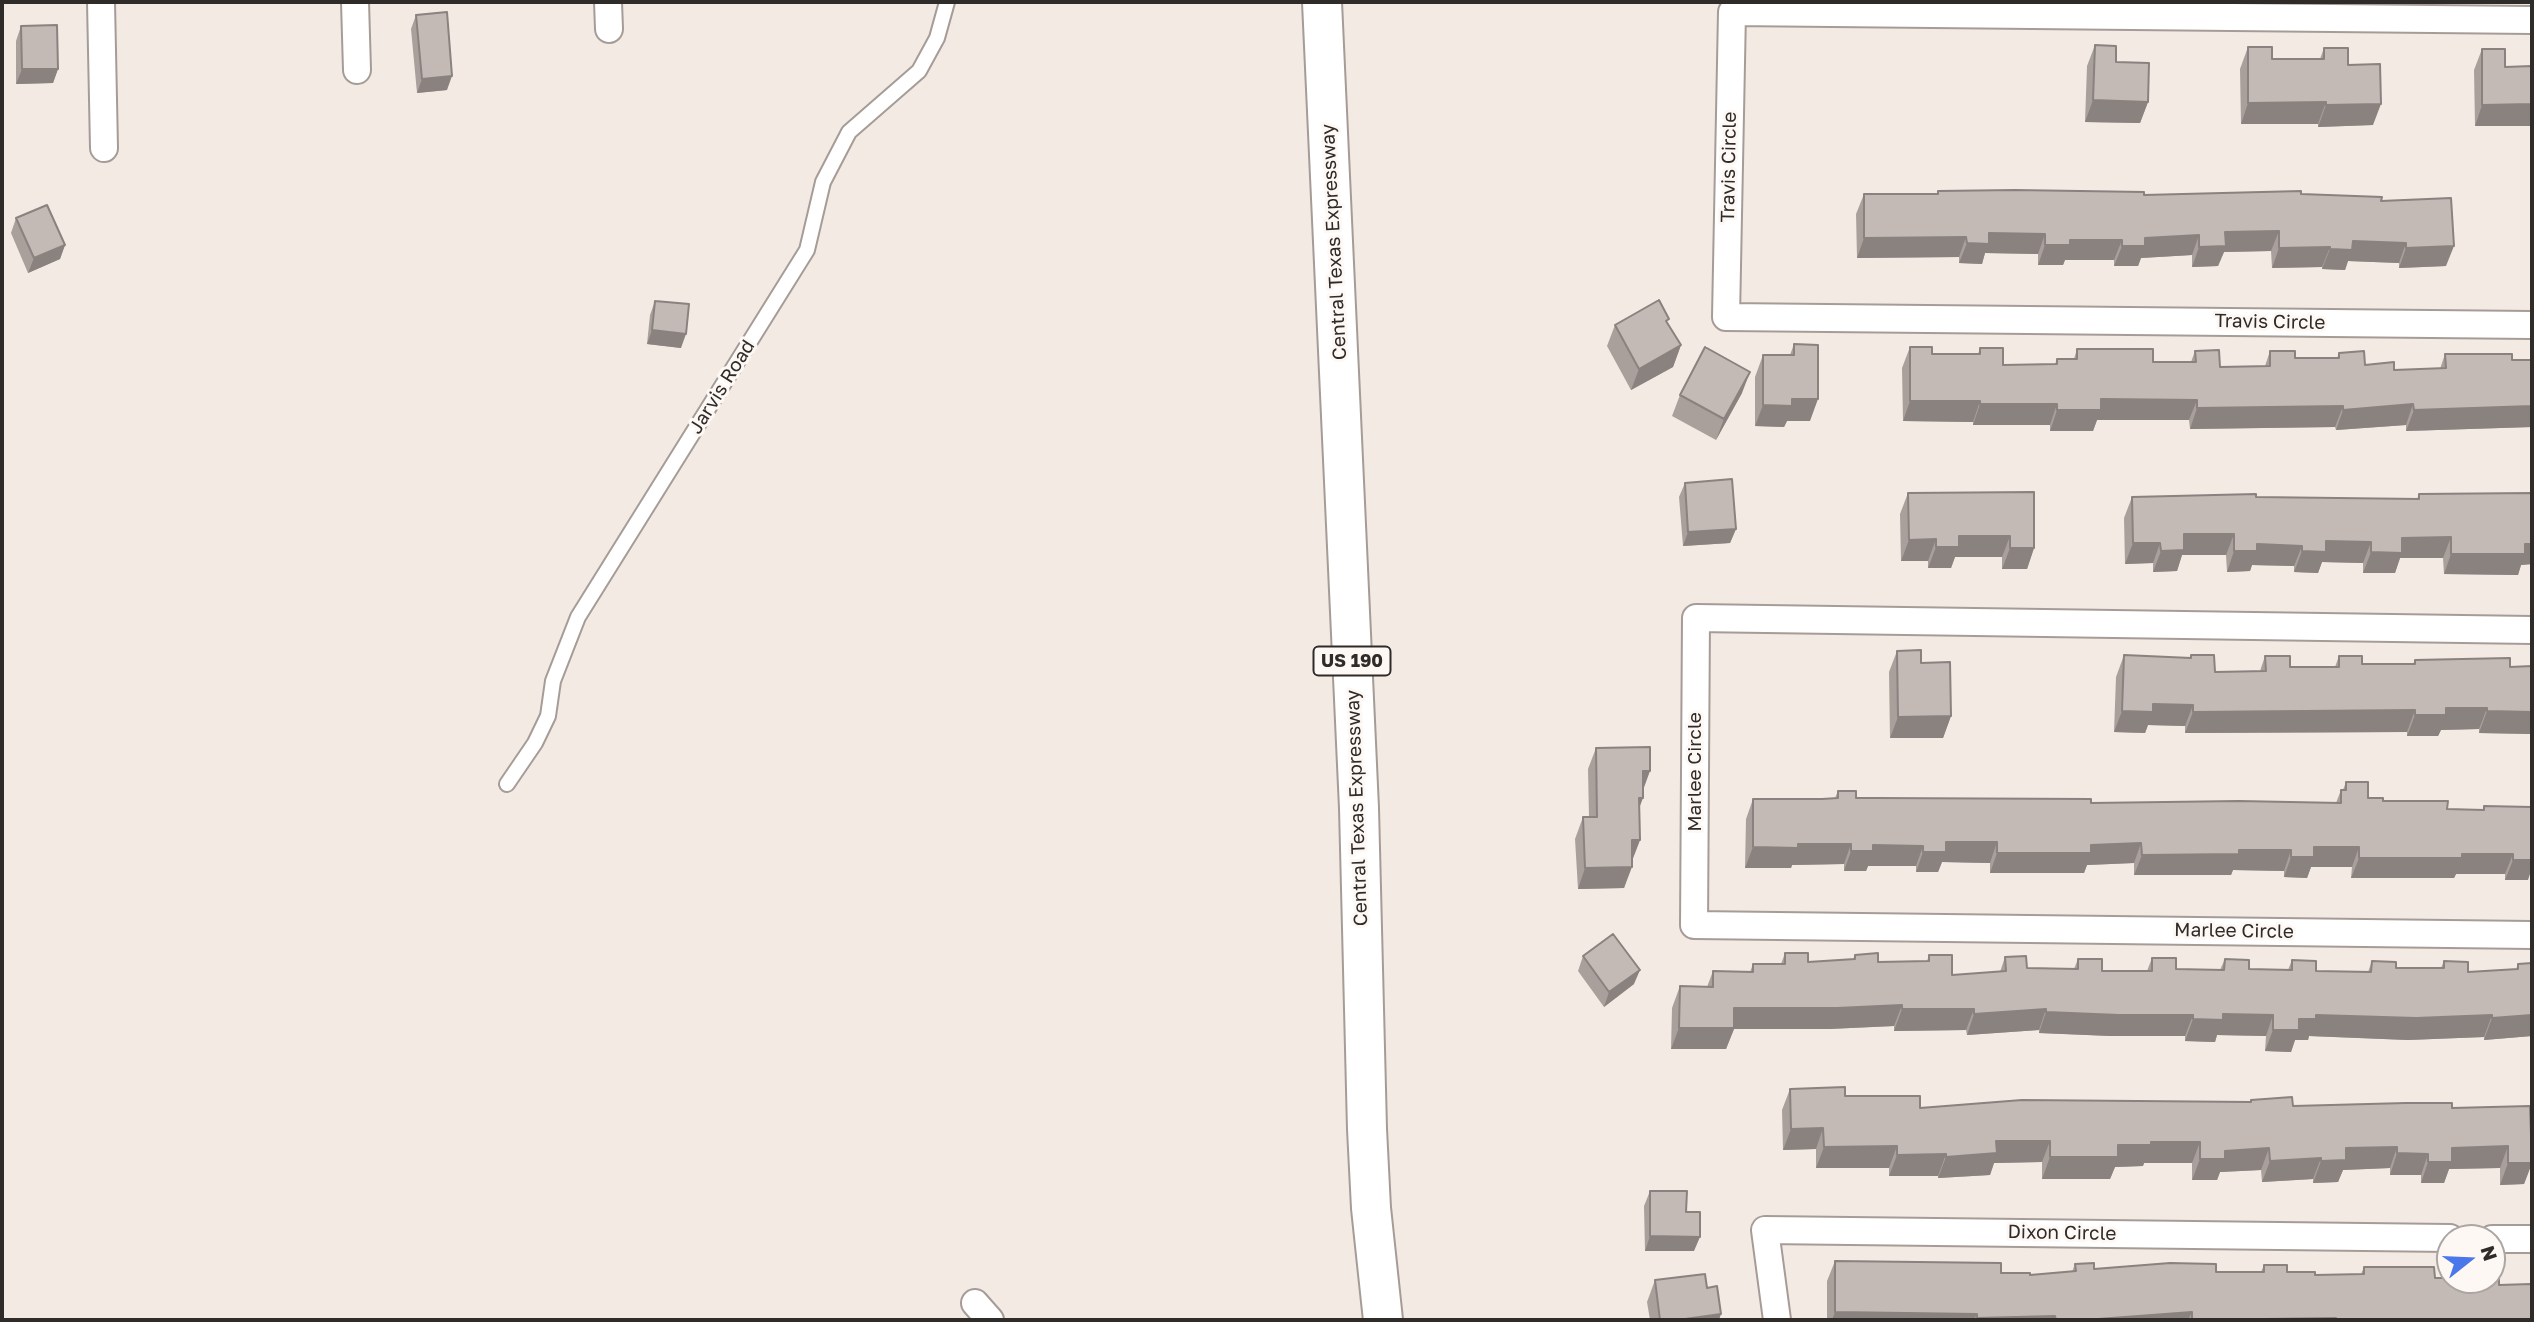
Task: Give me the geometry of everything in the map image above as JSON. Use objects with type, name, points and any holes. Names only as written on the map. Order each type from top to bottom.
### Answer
[{"type":"highway","name":"Central Texas Expressway","points":[[1322,2],[1358,794],[1367,1129],[1371,1208],[1382,1320]]},
{"type":"street","points":[[101,2],[104,148]]},
{"type":"street","points":[[355,2],[357,71]]},
{"type":"street","points":[[608,2],[609,29]]},
{"type":"street","name":"Travis Circle","points":[[2532,20],[1732,12],[1726,317],[2532,325]]},
{"type":"street","name":"Marlee Circle","points":[[2532,630],[1696,618],[1694,925],[2532,935]]},
{"type":"street","name":"Dixon Circle","points":[[1777,1320],[1765,1230],[2436,1238]]},
{"type":"street","points":[[2506,1238],[2532,1239]]},
{"type":"lane","name":"Jarvis Road","points":[[507,784],[535,743],[548,716],[553,681],[578,617],[807,250],[823,182],[849,132],[919,71],[937,37],[947,2]]},
{"type":"building","points":[[447,12],[452,76],[422,79],[416,15]]},
{"type":"building","points":[[57,25],[58,69],[22,69],[21,26]]},
{"type":"building","points":[[2095,45],[2116,46],[2116,62],[2149,63],[2148,102],[2093,100]]},
{"type":"building","points":[[2248,47],[2272,47],[2272,59],[2324,59],[2324,48],[2348,48],[2348,65],[2380,64],[2381,104],[2248,103]]},
{"type":"building","points":[[2482,49],[2505,49],[2505,67],[2532,66],[2532,104],[2482,105]]},
{"type":"building","points":[[2015,190],[2144,192],[2144,195],[2301,191],[2301,194],[2382,197],[2381,201],[2451,198],[2454,246],[2406,248],[2406,243],[2353,241],[2352,250],[2330,247],[2279,248],[2279,231],[2225,232],[2226,246],[2199,247],[2199,235],[2145,238],[2145,246],[2122,246],[2122,240],[2070,240],[2070,245],[2045,245],[2045,234],[1989,233],[1989,244],[1967,243],[1966,237],[1864,238],[1864,194]]},
{"type":"building","points":[[47,205],[65,245],[34,258],[16,218]]},
{"type":"building","points":[[1659,300],[1669,319],[1666,321],[1681,345],[1639,369],[1615,325]]},
{"type":"building","points":[[655,301],[689,304],[686,334],[652,330]]},
{"type":"building","points":[[1794,344],[1818,345],[1818,399],[1792,399],[1792,406],[1763,405],[1763,355],[1794,355]]},
{"type":"building","points":[[1705,347],[1750,372],[1724,419],[1680,395]]},
{"type":"building","points":[[1910,347],[1932,347],[1932,354],[1980,354],[1980,348],[2003,348],[2003,365],[2057,364],[2057,359],[2077,359],[2077,349],[2153,349],[2153,362],[2196,362],[2195,351],[2219,350],[2220,367],[2270,366],[2270,351],[2295,351],[2295,358],[2339,358],[2339,353],[2364,351],[2365,365],[2394,362],[2394,370],[2446,368],[2445,354],[2512,354],[2512,360],[2532,360],[2532,406],[2414,410],[2413,404],[2343,410],[2343,406],[2197,408],[2197,400],[2101,399],[2101,410],[2057,410],[2057,404],[1910,401]]},
{"type":"building","points":[[1732,479],[1736,529],[1688,532],[1685,483]]},
{"type":"building","points":[[2034,492],[2034,548],[2010,548],[2010,536],[1959,536],[1959,547],[1936,547],[1936,539],[1909,540],[1908,493]]},
{"type":"building","points":[[2532,493],[2532,544],[2525,544],[2525,554],[2451,554],[2451,537],[2402,538],[2402,553],[2371,552],[2371,542],[2326,541],[2326,552],[2302,551],[2302,546],[2257,544],[2257,551],[2234,551],[2234,534],[2184,534],[2184,550],[2161,551],[2160,543],[2133,543],[2132,497],[2256,494],[2256,497],[2419,499],[2419,494]]},
{"type":"building","points":[[1921,650],[1921,663],[1950,662],[1951,716],[1898,717],[1897,651]]},
{"type":"building","points":[[2124,655],[2191,658],[2191,655],[2214,655],[2215,672],[2266,671],[2265,656],[2290,656],[2290,667],[2339,667],[2339,656],[2362,656],[2362,664],[2415,664],[2415,660],[2510,658],[2510,667],[2532,666],[2532,712],[2446,708],[2446,715],[2415,715],[2415,710],[2193,712],[2193,705],[2153,704],[2153,712],[2122,711]]},
{"type":"building","points":[[1650,747],[1650,771],[1643,771],[1643,798],[1639,798],[1640,840],[1632,840],[1632,867],[1585,868],[1583,817],[1597,817],[1596,748]]},
{"type":"building","points":[[2346,782],[2368,782],[2368,798],[2383,798],[2383,801],[2448,801],[2447,809],[2484,810],[2484,806],[2532,807],[2532,860],[2513,860],[2513,854],[2462,854],[2462,858],[2359,858],[2359,847],[2314,847],[2314,857],[2291,857],[2291,850],[2239,850],[2239,854],[2142,855],[2141,843],[2091,845],[2091,853],[1997,853],[1997,842],[1946,842],[1946,852],[1923,852],[1923,846],[1873,845],[1873,851],[1851,851],[1851,844],[1798,844],[1798,848],[1753,847],[1753,799],[1838,798],[1838,791],[1856,791],[1856,798],[2091,799],[2091,803],[2341,803],[2341,790],[2346,790]]},
{"type":"building","points":[[1613,934],[1640,970],[1609,992],[1583,956]]},
{"type":"building","points":[[1785,953],[1808,953],[1808,962],[1855,959],[1855,955],[1878,953],[1878,962],[1929,961],[1929,955],[1952,955],[1952,975],[2006,971],[2005,957],[2026,956],[2027,968],[2078,969],[2078,959],[2102,959],[2102,971],[2152,971],[2152,958],[2176,958],[2176,969],[2224,970],[2225,959],[2249,960],[2249,969],[2292,970],[2292,960],[2316,961],[2316,971],[2371,972],[2372,961],[2396,962],[2396,968],[2444,968],[2444,961],[2468,962],[2468,972],[2518,969],[2518,964],[2532,963],[2532,1015],[2416,1018],[2316,1015],[2316,1019],[2299,1019],[2299,1030],[2273,1030],[2273,1015],[2223,1014],[2223,1020],[2193,1019],[2193,1015],[2119,1015],[2046,1012],[2046,1009],[1974,1014],[1974,1009],[1902,1009],[1902,1005],[1734,1008],[1734,1028],[1679,1028],[1680,986],[1713,987],[1713,971],[1753,972],[1753,964],[1785,964]]},
{"type":"building","points":[[1845,1087],[1845,1096],[1920,1096],[1920,1108],[2022,1100],[2251,1102],[2292,1097],[2293,1106],[2452,1103],[2452,1108],[2530,1106],[2532,1163],[2508,1163],[2508,1146],[2452,1148],[2452,1162],[2428,1162],[2428,1154],[2397,1153],[2397,1147],[2346,1148],[2346,1160],[2321,1161],[2321,1158],[2270,1161],[2269,1148],[2225,1151],[2225,1159],[2200,1159],[2200,1142],[2118,1145],[2118,1157],[2050,1157],[2050,1141],[1996,1141],[1997,1153],[1946,1157],[1946,1154],[1897,1155],[1897,1146],[1824,1147],[1823,1128],[1791,1129],[1790,1089]]},
{"type":"building","points":[[1650,1191],[1687,1191],[1686,1212],[1700,1212],[1700,1237],[1650,1236]]},
{"type":"building","points":[[1835,1261],[2001,1263],[2001,1273],[2030,1275],[2076,1271],[2075,1264],[2094,1263],[2094,1269],[2170,1263],[2216,1264],[2216,1272],[2264,1272],[2264,1265],[2287,1265],[2287,1272],[2315,1272],[2315,1275],[2364,1274],[2364,1267],[2434,1267],[2436,1294],[2506,1294],[2506,1285],[2531,1284],[2532,1320],[2192,1320],[2192,1312],[2098,1320],[2056,1320],[2055,1316],[1977,1318],[1977,1314],[1835,1312]]},
{"type":"building","points":[[1705,1274],[1707,1288],[1717,1286],[1721,1314],[1660,1320],[1655,1280]]}]
